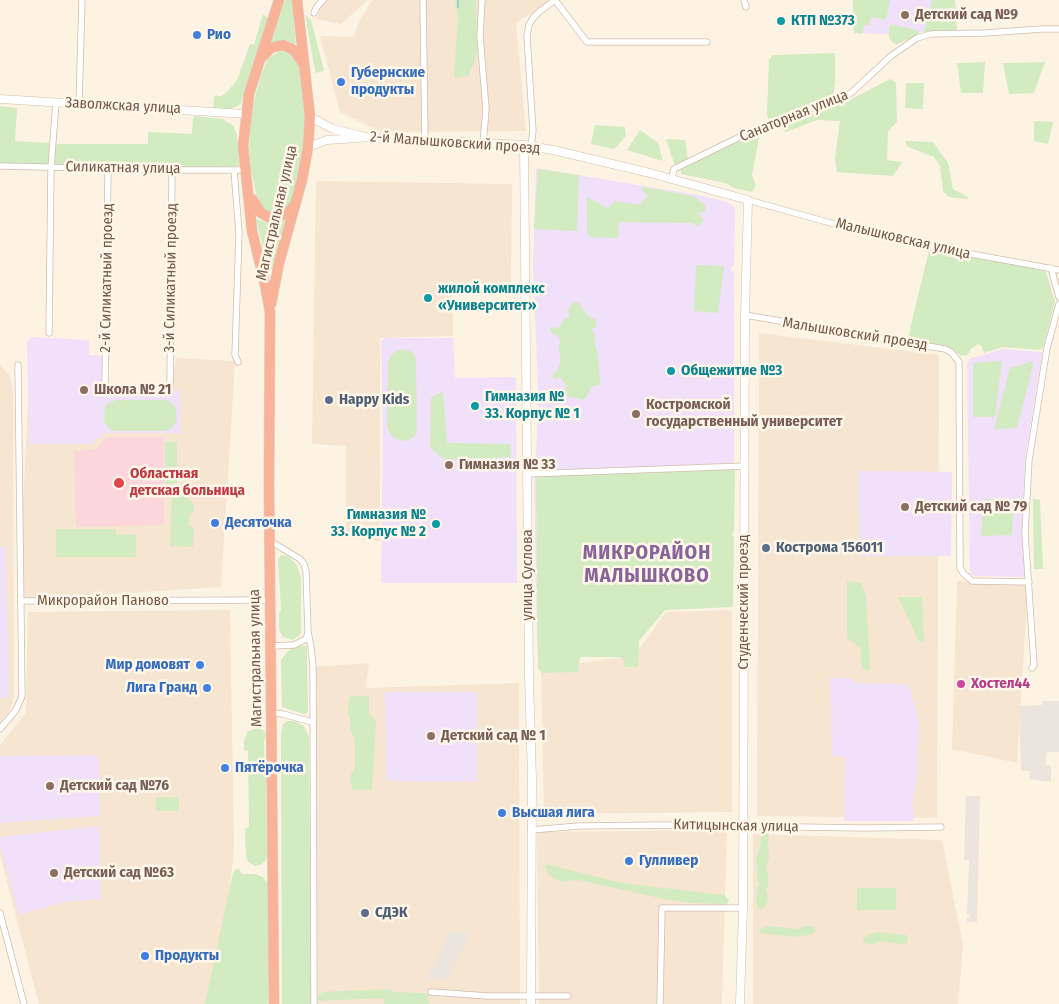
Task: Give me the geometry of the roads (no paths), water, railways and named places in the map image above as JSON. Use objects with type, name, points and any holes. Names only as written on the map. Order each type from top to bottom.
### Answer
[{"type":"highway","name":"Магистральная улица","points":[[274,1004],[270,312],[266,284],[252,230],[243,146],[249,94],[279,0]]},
{"type":"highway","name":"Магистральная улица","points":[[270,312],[279,263],[302,180],[308,147],[310,117],[297,0]]},
{"type":"highway","points":[[260,59],[271,48],[283,45],[294,50],[304,66]]},
{"type":"highway","points":[[249,194],[256,208],[261,214],[268,217],[282,215],[294,206]]},
{"type":"street","points":[[79,104],[82,0]]},
{"type":"street","points":[[314,12],[323,0]]},
{"type":"street","points":[[423,0],[425,141]]},
{"type":"street","points":[[482,0],[480,36],[486,109],[484,144]]},
{"type":"street","points":[[528,146],[533,131],[527,36],[533,18],[555,0],[587,42],[707,42]]},
{"type":"street","points":[[744,0],[746,8]]},
{"type":"street","name":"Санаторная улица","points":[[672,178],[674,169],[752,131],[852,93],[891,56],[917,38],[931,34],[985,33],[1042,28],[1059,29]]},
{"type":"street","name":"Заволжская улица","points":[[0,99],[246,114]]},
{"type":"street","points":[[49,333],[51,167],[56,102]]},
{"type":"street","name":"2-й Малышковский проезд","points":[[310,117],[333,129],[365,138],[528,146],[584,156],[672,178],[748,200]]},
{"type":"street","points":[[308,147],[327,140],[365,138]]},
{"type":"street","name":"улица Суслова","points":[[528,146],[524,259],[532,779],[531,1004]]},
{"type":"street","name":"Силикатная улица","points":[[0,166],[246,170]]},
{"type":"street","name":"2-й Силикатный проезд","points":[[106,388],[108,168]]},
{"type":"street","name":"3-й Силикатный проезд","points":[[170,385],[172,170]]},
{"type":"street","points":[[234,170],[239,233],[235,355],[238,362]]},
{"type":"street","name":"Малышковская улица","points":[[748,200],[852,229],[928,246],[1059,270]]},
{"type":"street","name":"Студенческий проезд","points":[[740,1004],[743,908],[745,315],[748,200]]},
{"type":"street","points":[[1051,268],[1059,297]]},
{"type":"street","points":[[1032,668],[1034,664],[1025,533],[1029,460],[1047,348],[1059,304]]},
{"type":"street","name":"Малышковский проезд","points":[[745,315],[945,349],[952,352],[959,362],[960,568],[962,573],[972,581],[1029,582]]},
{"type":"street","name":"Микрорайон Паново","points":[[18,364],[21,601],[271,600]]},
{"type":"street","points":[[527,474],[745,466]]},
{"type":"street","points":[[270,541],[300,559],[306,571],[308,632],[313,666],[314,1004]]},
{"type":"street","points":[[0,729],[16,710],[22,696],[21,601]]},
{"type":"street","points":[[271,646],[294,645],[306,638],[308,632]]},
{"type":"street","points":[[272,713],[312,722]]},
{"type":"street","name":"Китицынская улица","points":[[531,830],[579,826],[941,827]]},
{"type":"street","points":[[660,1004],[662,908],[743,908]]},
{"type":"street","points":[[0,913],[24,1004]]},
{"type":"street","points":[[431,992],[488,996],[568,996]]},
{"type":"waterway","points":[[458,0],[458,7]]},
{"type":"place","name":"Детский сад №9","points":[[905,15]]},
{"type":"place","name":"КТП №373","points":[[781,21]]},
{"type":"place","name":"Рио","points":[[197,35]]},
{"type":"place","name":"Губернские продукты","points":[[341,82]]},
{"type":"place","name":"жилой комплекс «Университет»","points":[[428,298]]},
{"type":"place","name":"Общежитие №3","points":[[671,371]]},
{"type":"place","name":"Школа № 21","points":[[84,390]]},
{"type":"place","name":"Happy Kids","points":[[329,400]]},
{"type":"place","name":"Гимназия № 33. Корпус № 1","points":[[475,406]]},
{"type":"place","name":"Костромской государственный университет","points":[[636,414]]},
{"type":"place","name":"Гимназия № 33","points":[[449,465]]},
{"type":"place","name":"Областная детская больница","points":[[119,483]]},
{"type":"place","name":"Детский сад № 79","points":[[905,507]]},
{"type":"place","name":"Десяточка","points":[[215,523]]},
{"type":"place","name":"Гимназия № 33. Корпус № 2","points":[[436,524]]},
{"type":"place","name":"Кострома 156011","points":[[766,548]]},
{"type":"place","name":"Мир домовят","points":[[200,665]]},
{"type":"place","name":"Хостел44","points":[[961,684]]},
{"type":"place","name":"Лига Гранд","points":[[207,688]]},
{"type":"place","name":"Детский сад № 1","points":[[431,736]]},
{"type":"place","name":"Пятёрочка","points":[[225,768]]},
{"type":"place","name":"Детский сад №76","points":[[50,786]]},
{"type":"place","name":"Высшая лига","points":[[502,813]]},
{"type":"place","name":"Гулливер","points":[[629,861]]},
{"type":"place","name":"Детский сад №63","points":[[54,873]]},
{"type":"place","name":"СДЭК","points":[[365,913]]},
{"type":"place","name":"Продукты","points":[[145,956]]},
{"type":"district","name":"МИКРОРАЙОН МАЛЫШКОВО","points":[[647,564]]}]
